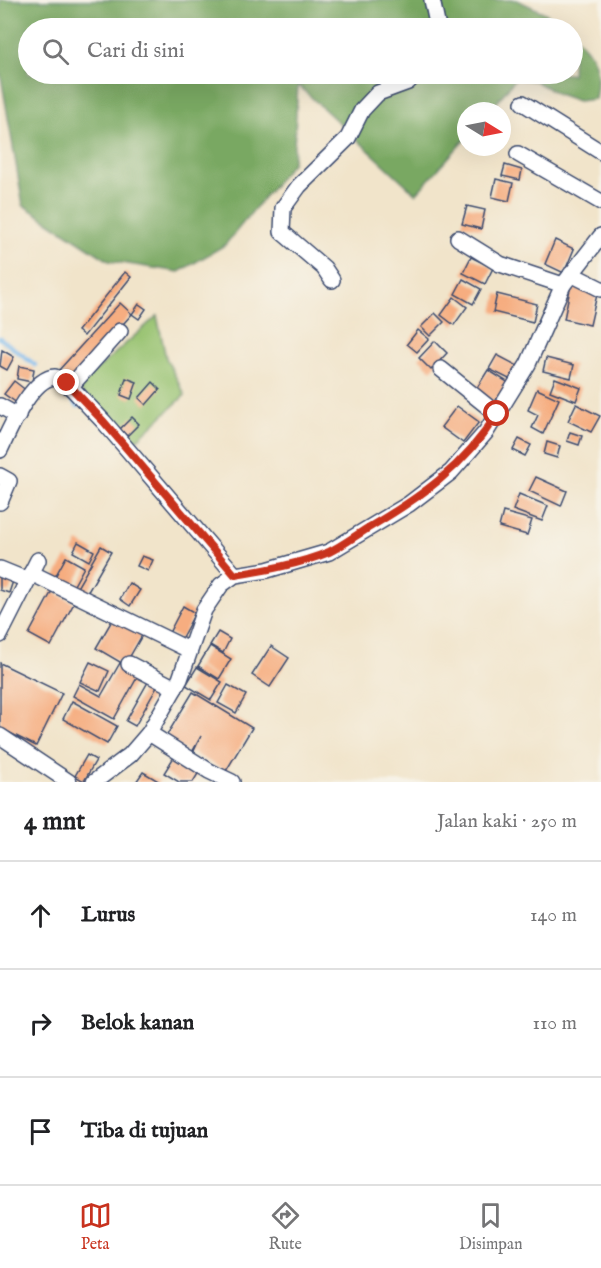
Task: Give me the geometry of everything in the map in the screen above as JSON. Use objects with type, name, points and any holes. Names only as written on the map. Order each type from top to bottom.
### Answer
[{"type":"street","points":[[432,0],[436,18]]},
{"type":"street","points":[[332,280],[324,267],[282,232],[283,208],[299,186],[348,138],[362,110],[378,93],[403,84]]},
{"type":"street","points":[[523,103],[601,152]]},
{"type":"street","points":[[518,154],[601,202]]},
{"type":"street","points":[[94,782],[130,755],[149,733],[175,688],[212,595],[235,575],[267,570],[329,552],[409,504],[451,472],[486,432],[528,364],[567,279],[601,236]]},
{"type":"street","points":[[458,238],[500,264],[601,289]]},
{"type":"street","points":[[70,387],[120,332]]},
{"type":"street","points":[[441,369],[497,414]]},
{"type":"street","points":[[0,450],[31,393],[44,379],[55,377],[70,387],[104,422],[235,575]]},
{"type":"street","points":[[0,405],[18,416]]},
{"type":"street","points":[[0,476],[9,481],[0,502]]},
{"type":"street","points":[[0,569],[32,571],[189,650]]},
{"type":"street","points":[[0,635],[32,571]]},
{"type":"street","points":[[129,664],[175,688]]},
{"type":"street","points":[[149,733],[207,777],[232,782]]},
{"type":"street","points":[[0,736],[69,782]]},
{"type":"green space","points":[[0,0],[517,0],[552,18],[18,18],[18,84],[511,84],[497,102],[457,102],[457,148],[416,194],[298,85],[293,162],[225,245],[179,272],[109,261],[23,205],[0,71]]},
{"type":"green space","points":[[583,44],[594,63],[597,88],[595,99],[578,101],[558,94],[540,84],[583,84]]},
{"type":"green space","points":[[157,316],[166,358],[185,395],[131,445],[77,387]]},
{"type":"building","points":[[505,165],[522,170],[520,180],[502,176]]},
{"type":"building","points":[[496,179],[513,183],[509,201],[492,197]]},
{"type":"building","points":[[467,206],[485,210],[481,229],[462,224]]},
{"type":"building","points":[[555,240],[574,249],[564,273],[545,264]]},
{"type":"building","points":[[471,257],[493,268],[485,284],[463,273]]},
{"type":"building","points":[[125,272],[131,277],[84,336],[78,331]]},
{"type":"building","points":[[463,279],[481,289],[473,304],[455,294]]},
{"type":"building","points":[[571,284],[598,290],[590,325],[564,319]]},
{"type":"building","points":[[497,294],[537,304],[533,322],[493,312]]},
{"type":"building","points":[[454,297],[467,307],[454,325],[441,315]]},
{"type":"building","points":[[120,303],[132,314],[72,381],[59,370]]},
{"type":"building","points":[[139,304],[146,309],[139,319],[132,314]]},
{"type":"building","points":[[435,313],[444,322],[430,336],[421,327]]},
{"type":"building","points":[[418,330],[429,339],[417,352],[407,344]]},
{"type":"building","points":[[435,341],[447,353],[431,370],[419,358]]},
{"type":"building","points":[[2,350],[14,357],[7,370],[0,366]]},
{"type":"building","points":[[497,355],[518,366],[511,380],[489,369]]},
{"type":"building","points":[[546,358],[574,365],[571,378],[543,371]]},
{"type":"building","points":[[19,366],[34,369],[32,382],[17,379]]},
{"type":"building","points":[[488,370],[509,383],[497,404],[475,391]]},
{"type":"building","points":[[126,378],[137,382],[131,399],[121,395]]},
{"type":"building","points":[[555,378],[581,388],[576,401],[550,391]]},
{"type":"building","points":[[14,381],[27,391],[17,403],[4,394]]},
{"type":"building","points":[[153,382],[160,389],[146,405],[139,398]]},
{"type":"building","points":[[537,389],[559,399],[543,434],[532,428],[538,415],[528,410]]},
{"type":"building","points":[[576,404],[600,416],[591,432],[568,421]]},
{"type":"building","points":[[457,406],[479,422],[463,443],[441,427]]},
{"type":"building","points":[[132,417],[139,424],[127,436],[120,429]]},
{"type":"building","points":[[570,432],[582,436],[579,445],[567,441]]},
{"type":"building","points":[[519,439],[531,445],[525,456],[513,450]]},
{"type":"building","points":[[547,442],[560,446],[557,458],[544,454]]},
{"type":"building","points":[[536,477],[567,491],[561,506],[529,491]]},
{"type":"building","points":[[519,494],[548,506],[542,521],[513,510]]},
{"type":"building","points":[[503,512],[532,520],[527,535],[499,527]]},
{"type":"building","points":[[78,542],[94,551],[89,561],[73,552]]},
{"type":"building","points":[[101,546],[111,552],[85,597],[75,591]]},
{"type":"building","points":[[142,556],[153,560],[148,571],[137,566]]},
{"type":"building","points":[[66,557],[84,567],[73,587],[55,577]]},
{"type":"building","points":[[0,573],[14,578],[9,593],[0,590]]},
{"type":"building","points":[[129,583],[140,590],[130,606],[120,599]]},
{"type":"building","points":[[52,591],[74,603],[51,646],[29,634]]},
{"type":"building","points":[[183,606],[195,613],[181,639],[169,633]]},
{"type":"building","points":[[114,617],[145,630],[125,665],[96,648]]},
{"type":"building","points":[[218,632],[230,639],[223,653],[210,645]]},
{"type":"building","points":[[210,646],[231,659],[219,679],[198,666]]},
{"type":"building","points":[[271,646],[289,658],[270,687],[252,675]]},
{"type":"building","points":[[90,662],[109,671],[100,691],[80,682]]},
{"type":"building","points":[[0,663],[62,693],[36,746],[0,728]]},
{"type":"building","points":[[120,663],[139,674],[114,719],[73,696],[79,684],[101,696]]},
{"type":"building","points":[[197,667],[222,682],[211,700],[186,685]]},
{"type":"building","points":[[148,682],[157,687],[135,726],[126,721]]},
{"type":"building","points":[[228,685],[246,695],[236,713],[218,703]]},
{"type":"building","points":[[193,692],[252,728],[226,771],[193,753],[201,736],[191,754],[165,738]]},
{"type":"building","points":[[72,701],[117,726],[107,744],[63,719]]},
{"type":"building","points":[[87,755],[96,760],[84,781],[75,776]]},
{"type":"building","points":[[174,757],[199,772],[193,782],[179,782],[164,773]]},
{"type":"building","points":[[143,772],[160,782],[136,782]]},
{"type":"waterway","points":[[0,338],[35,365]]},
{"type":"waterway","points":[[62,389],[78,406]]},
{"type":"route","points":[[67,383],[104,422],[235,575],[267,570],[329,552],[409,504],[451,472],[486,432],[497,414]]}]
